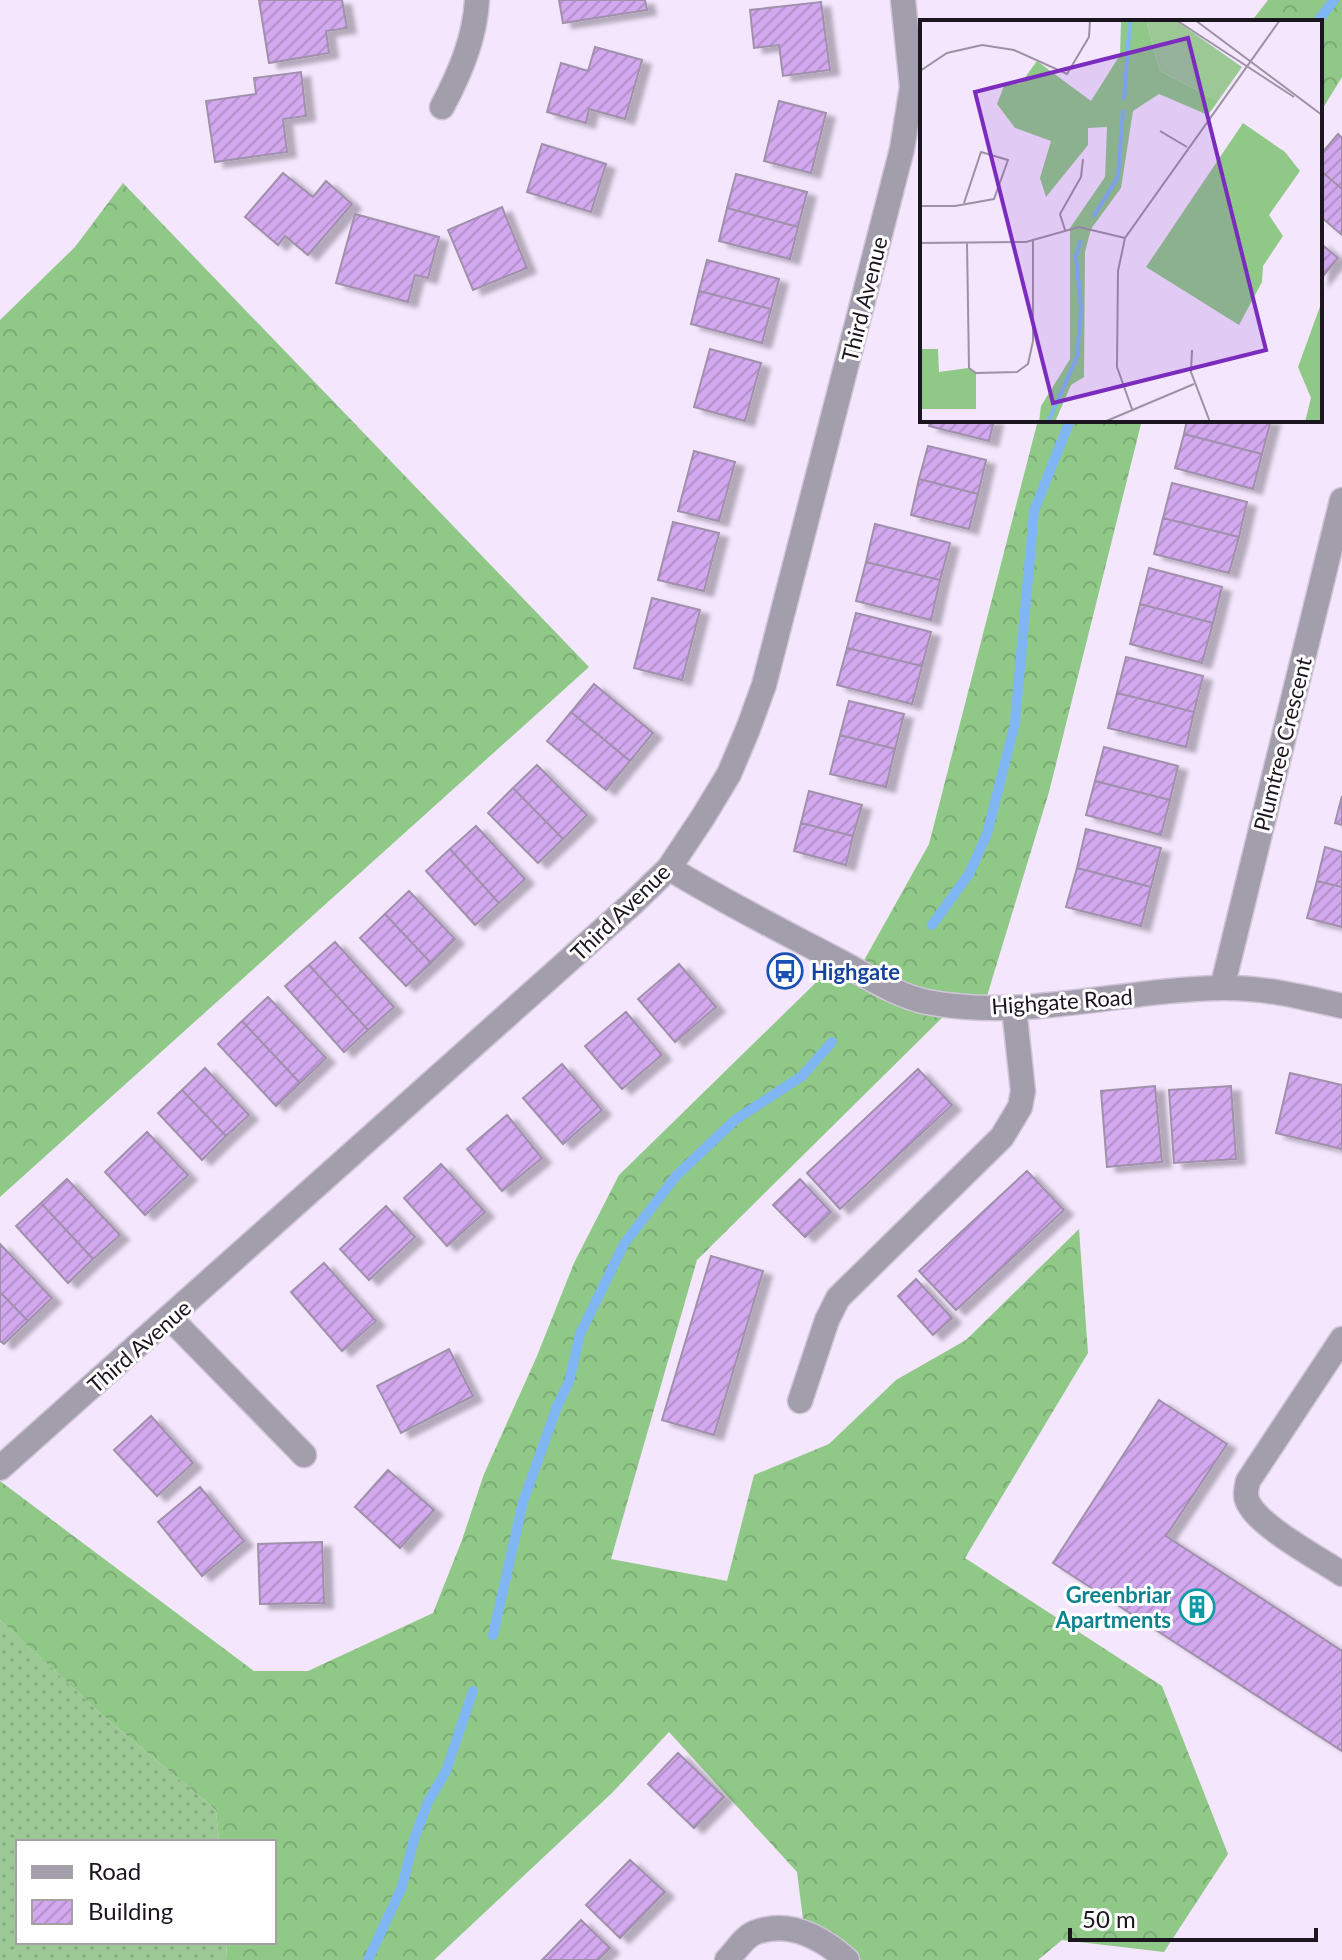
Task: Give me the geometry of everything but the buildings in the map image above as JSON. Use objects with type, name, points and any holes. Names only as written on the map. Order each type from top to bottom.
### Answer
[{"type":"street","points":[[442,107],[467,53],[477,16],[477,0]]},
{"type":"street","name":"Third Avenue","points":[[0,1468],[621,914],[669,868],[729,774],[764,685],[908,120],[912,87],[903,0]]},
{"type":"street","name":"Plumtree Crescent","points":[[1222,988],[1342,500]]},
{"type":"street","name":"Highgate Road","points":[[669,868],[724,901],[901,993],[924,1001],[1014,1008],[1222,988],[1265,991],[1342,1006]]},
{"type":"street","points":[[800,1401],[827,1320],[838,1298],[1002,1137],[1020,1107],[1023,1079],[1014,1008]]},
{"type":"street","points":[[170,1318],[304,1455]]},
{"type":"street","points":[[1342,1339],[1248,1481],[1245,1494],[1250,1507],[1270,1526],[1342,1574]]},
{"type":"street","points":[[727,1960],[752,1934],[774,1929],[806,1933],[827,1942],[847,1960]]},
{"type":"green space","points":[[1268,0],[1342,0],[1342,77],[1322,110],[1322,20],[1253,20]]},
{"type":"green space","points":[[123,183],[589,667],[0,1197],[0,320],[75,247]]},
{"type":"green space","points":[[1037,422],[1142,422],[1049,792],[987,996],[952,1008],[697,1260],[611,1559],[727,1581],[754,1475],[829,1444],[896,1380],[966,1340],[1079,1229],[1088,1353],[965,1558],[1162,1686],[1228,1854],[1164,1952],[1062,1940],[1038,1960],[843,1960],[805,1935],[797,1872],[669,1732],[613,1792],[434,1960],[227,1960],[226,1944],[276,1944],[276,1840],[219,1840],[216,1810],[100,1713],[0,1620],[0,1481],[254,1671],[308,1671],[433,1613],[484,1474],[537,1356],[574,1263],[619,1175],[836,963],[857,973],[929,844]]},
{"type":"green space","points":[[0,1620],[100,1713],[216,1810],[219,1840],[16,1840],[16,1944],[226,1944],[227,1960],[0,1960]]},
{"type":"waterway","points":[[1319,20],[1334,0]]},
{"type":"waterway","points":[[932,925],[969,874],[987,834],[1015,723],[1034,511],[1069,422]]},
{"type":"waterway","points":[[493,1635],[523,1502],[569,1382],[580,1334],[624,1244],[676,1176],[735,1120],[802,1076],[832,1042]]},
{"type":"waterway","points":[[368,1960],[402,1887],[414,1839],[428,1802],[446,1771],[473,1691]]},
{"type":"place","name":"Highgate","points":[[785,971]]},
{"type":"place","name":"Greenbriar Apartments","points":[[1197,1607]]}]
